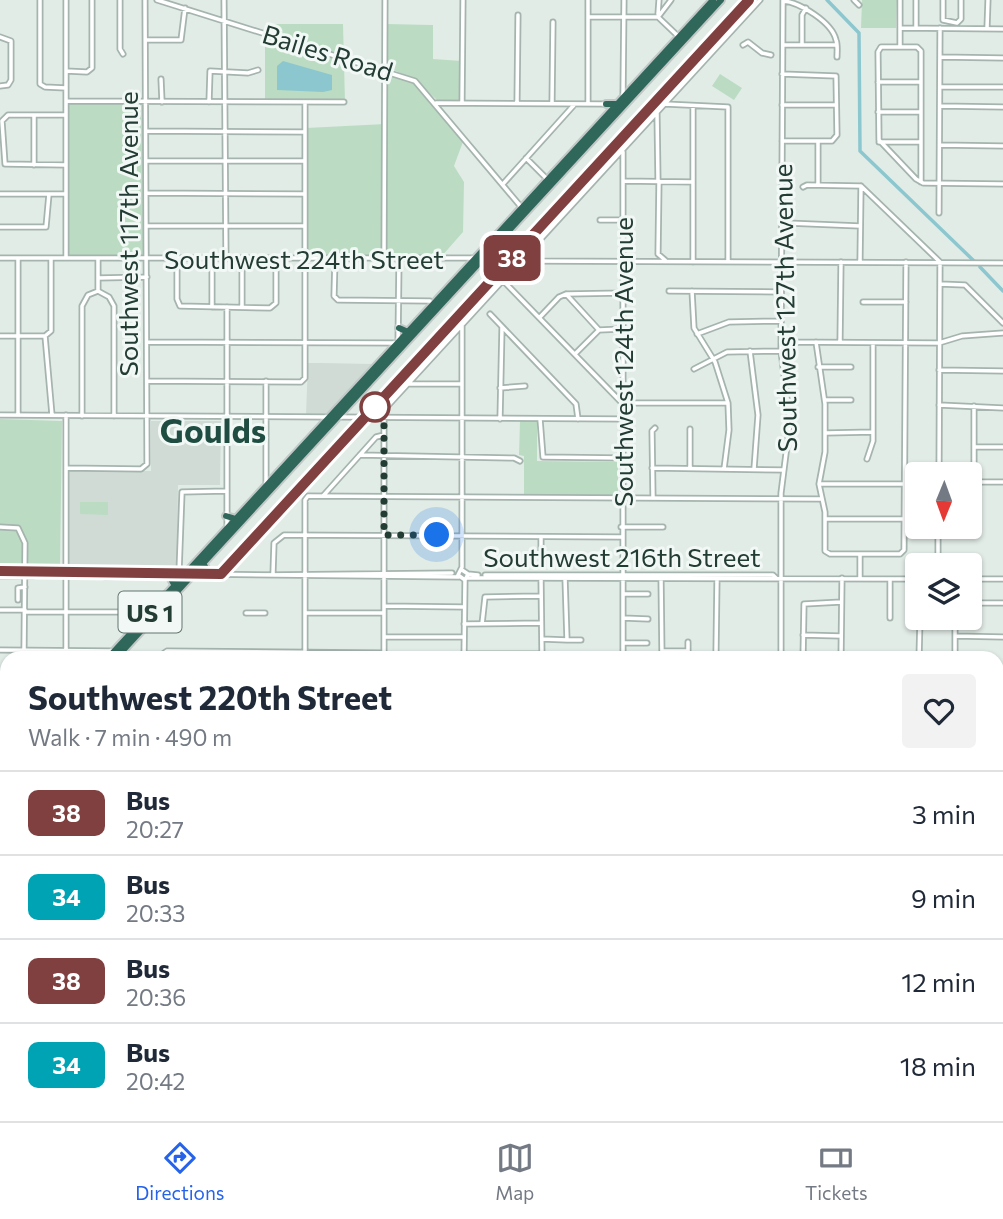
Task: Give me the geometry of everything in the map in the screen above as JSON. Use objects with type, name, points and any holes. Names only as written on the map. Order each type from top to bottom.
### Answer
[{"type":"highway","name":"US 1","points":[[119,651],[186,573],[203,563],[244,518],[321,427],[346,408],[451,294],[499,233],[556,178],[713,0]]},
{"type":"highway","name":"US 1","points":[[223,533],[305,452],[362,382],[468,262],[479,259],[650,69],[721,0]]},
{"type":"highway","points":[[610,112],[606,104],[624,101]]},
{"type":"highway","points":[[556,178],[582,142]]},
{"type":"highway","points":[[399,328],[408,332]]},
{"type":"highway","points":[[375,376],[397,349],[398,343],[406,342]]},
{"type":"highway","points":[[387,343],[390,351]]},
{"type":"highway","points":[[346,408],[350,417]]},
{"type":"highway","points":[[317,417],[321,427]]},
{"type":"highway","points":[[226,516],[236,519]]},
{"type":"highway","points":[[186,573],[192,571],[223,533]]},
{"type":"highway","points":[[203,563],[209,574]]},
{"type":"highway","name":"US 1","points":[[120,651],[186,573]]},
{"type":"highway","points":[[169,575],[174,586]]},
{"type":"main road","name":"Southwest 216th Street","points":[[0,573],[186,573]]},
{"type":"main road","name":"Southwest 216th Street","points":[[66,573],[186,573]]},
{"type":"street","points":[[40,0],[41,86],[66,88]]},
{"type":"street","points":[[66,0],[66,258]]},
{"type":"street","points":[[66,71],[91,69],[92,0]]},
{"type":"street","points":[[120,0],[120,49],[123,54]]},
{"type":"street","name":"Southwest 117th Avenue","points":[[66,468],[145,467],[145,0]]},
{"type":"street","name":"Bailes Road","points":[[157,0],[384,69],[415,81],[524,210]]},
{"type":"street","points":[[224,0],[226,259]]},
{"type":"street","points":[[384,259],[385,0]]},
{"type":"street","points":[[462,103],[463,0]]},
{"type":"street","points":[[588,0],[588,104]]},
{"type":"street","points":[[624,0],[624,101]]},
{"type":"street","points":[[658,17],[671,0]]},
{"type":"street","points":[[384,651],[384,410],[760,0]]},
{"type":"street","points":[[854,0],[859,5]]},
{"type":"street","points":[[900,0],[900,47]]},
{"type":"street","points":[[916,0],[916,28]]},
{"type":"street","points":[[943,0],[943,21],[960,21],[961,0]]},
{"type":"street","points":[[987,29],[988,0]]},
{"type":"street","points":[[783,1],[797,2],[806,8],[836,38],[837,57]]},
{"type":"street","name":"Southwest 127th Avenue","points":[[781,651],[778,578],[790,417],[781,351],[783,1]]},
{"type":"street","points":[[658,17],[659,2],[666,6]]},
{"type":"street","points":[[146,40],[181,40],[185,8]]},
{"type":"street","points":[[802,45],[802,15],[806,8]]},
{"type":"street","points":[[517,103],[518,15]]},
{"type":"street","points":[[588,17],[658,17],[681,39]]},
{"type":"street","points":[[552,103],[553,22]]},
{"type":"street","points":[[900,28],[1003,29]]},
{"type":"street","points":[[939,213],[940,28]]},
{"type":"street","points":[[0,37],[10,39],[11,82],[0,86]]},
{"type":"street","points":[[743,45],[748,42],[762,53],[771,55]]},
{"type":"street","points":[[782,45],[837,45]]},
{"type":"street","points":[[920,182],[919,48],[879,48],[880,142],[887,151],[920,182],[1003,184]]},
{"type":"street","points":[[940,57],[1003,58]]},
{"type":"street","points":[[209,102],[210,73],[219,70],[225,73],[258,70]]},
{"type":"street","points":[[782,74],[835,75],[837,106],[836,139],[782,141]]},
{"type":"street","points":[[161,79],[162,102]]},
{"type":"street","points":[[878,82],[921,82]]},
{"type":"street","points":[[940,87],[1003,88]]},
{"type":"street","points":[[66,101],[344,102]]},
{"type":"street","points":[[147,381],[301,382],[305,377],[305,102]]},
{"type":"street","points":[[436,103],[606,104]]},
{"type":"street","points":[[503,184],[575,104]]},
{"type":"street","points":[[665,104],[728,107],[729,261]]},
{"type":"street","points":[[693,105],[693,261]]},
{"type":"street","points":[[782,105],[837,106]]},
{"type":"street","points":[[940,106],[1003,107]]},
{"type":"street","points":[[878,112],[921,112]]},
{"type":"street","points":[[657,113],[658,255],[667,262]]},
{"type":"street","points":[[34,115],[34,165]]},
{"type":"street","points":[[66,115],[4,117],[3,163],[66,165]]},
{"type":"street","points":[[147,131],[305,132]]},
{"type":"street","points":[[818,141],[818,185]]},
{"type":"street","points":[[880,142],[921,142]]},
{"type":"street","points":[[887,151],[890,142]]},
{"type":"street","points":[[940,145],[1003,146]]},
{"type":"street","name":"Southwest 124th Avenue","points":[[623,150],[623,651]]},
{"type":"street","points":[[526,158],[548,180]]},
{"type":"street","points":[[147,161],[304,162]]},
{"type":"street","points":[[912,175],[920,172]]},
{"type":"street","points":[[623,181],[693,182]]},
{"type":"street","points":[[860,262],[862,186]]},
{"type":"street","points":[[803,187],[862,186],[940,262],[939,462]]},
{"type":"street","points":[[147,193],[305,194]]},
{"type":"street","points":[[0,194],[66,194]]},
{"type":"street","points":[[0,227],[47,226],[49,194]]},
{"type":"street","points":[[600,220],[623,220]]},
{"type":"street","points":[[781,229],[787,223],[860,226]]},
{"type":"street","points":[[147,226],[305,226]]},
{"type":"street","name":"Southwest 224th Street","points":[[0,258],[335,258],[468,262]]},
{"type":"street","points":[[18,258],[18,415]]},
{"type":"street","points":[[0,336],[45,336],[51,331],[51,258]]},
{"type":"street","points":[[335,258],[336,299],[430,301]]},
{"type":"street","points":[[526,258],[539,261],[622,262],[1003,263]]},
{"type":"street","points":[[98,259],[98,291]]},
{"type":"street","points":[[177,259],[179,305],[271,307],[276,302],[276,259]]},
{"type":"street","points":[[212,259],[212,307]]},
{"type":"street","points":[[242,259],[242,307]]},
{"type":"street","points":[[147,342],[398,343],[399,259]]},
{"type":"street","points":[[479,259],[504,279],[622,403],[728,403]]},
{"type":"street","points":[[840,342],[841,262]]},
{"type":"street","points":[[905,462],[906,262]]},
{"type":"street","name":"Southwest 224th Street","points":[[97,278],[147,277]]},
{"type":"street","points":[[939,284],[965,285],[1003,323]]},
{"type":"street","points":[[82,416],[82,307],[88,295],[98,291],[109,296],[114,306],[114,416]]},
{"type":"street","points":[[692,291],[692,320],[697,334],[713,359],[728,403],[729,430],[724,469]]},
{"type":"street","points":[[669,292],[781,292]]},
{"type":"street","points":[[540,317],[559,296],[623,293]]},
{"type":"street","points":[[566,294],[599,330]]},
{"type":"street","points":[[863,302],[906,302]]},
{"type":"street","points":[[223,533],[226,516],[227,307]]},
{"type":"street","points":[[490,314],[576,404],[578,419]]},
{"type":"street","points":[[697,334],[729,322],[781,321]]},
{"type":"street","points":[[461,324],[464,651]]},
{"type":"street","points":[[500,419],[502,327]]},
{"type":"street","points":[[575,355],[599,330],[622,329]]},
{"type":"street","points":[[781,342],[939,343],[961,336],[1003,333]]},
{"type":"street","points":[[45,336],[52,415]]},
{"type":"street","points":[[816,342],[824,400],[825,433],[819,484],[825,519],[825,551],[830,554],[902,553],[905,519],[825,519]]},
{"type":"street","points":[[867,459],[873,432],[873,342]]},
{"type":"street","points":[[750,351],[758,415],[754,469]]},
{"type":"street","points":[[694,369],[727,352],[781,351]]},
{"type":"street","points":[[818,367],[851,367]]},
{"type":"street","points":[[939,370],[1003,371]]},
{"type":"street","points":[[266,381],[270,486]]},
{"type":"street","points":[[407,384],[462,384]]},
{"type":"street","points":[[500,388],[525,386]]},
{"type":"street","points":[[824,400],[851,400]]},
{"type":"street","points":[[939,405],[1003,408]]},
{"type":"street","points":[[973,462],[974,406]]},
{"type":"street","points":[[0,415],[622,419]]},
{"type":"street","points":[[0,650],[66,651],[66,415]]},
{"type":"street","points":[[540,419],[541,456],[622,458]]},
{"type":"street","points":[[653,498],[654,428]]},
{"type":"street","points":[[690,429],[690,468]]},
{"type":"street","points":[[825,433],[873,432]]},
{"type":"street","points":[[323,496],[376,437],[384,435]]},
{"type":"street","points":[[974,447],[1003,447]]},
{"type":"street","points":[[360,455],[514,458],[520,461]]},
{"type":"street","points":[[652,468],[784,470]]},
{"type":"street","points":[[982,482],[1003,482]]},
{"type":"street","points":[[819,484],[905,484]]},
{"type":"street","points":[[186,573],[182,492],[226,491]]},
{"type":"street","points":[[305,651],[307,497],[821,499]]},
{"type":"street","points":[[0,527],[20,530],[24,542],[24,650]]},
{"type":"street","points":[[621,527],[663,527]]},
{"type":"street","points":[[273,573],[276,539],[284,535],[621,537]]},
{"type":"street","points":[[541,536],[541,555]]},
{"type":"street","points":[[859,578],[860,554]]},
{"type":"street","name":"Southwest 216th Street","points":[[186,573],[575,574],[717,579],[778,578]]},
{"type":"street","points":[[542,651],[541,578],[575,574]]},
{"type":"street","name":"Southwest 216th Street","points":[[265,575],[306,575]]},
{"type":"street","name":"Southwest 216th Street","points":[[463,575],[541,578],[622,576]]},
{"type":"street","points":[[661,577],[662,651],[688,651],[688,642]]},
{"type":"street","name":"Southwest 216th Street","points":[[661,577],[905,579]]},
{"type":"street","points":[[565,578],[567,640]]},
{"type":"street","points":[[841,651],[842,578]]},
{"type":"street","points":[[716,650],[717,579]]},
{"type":"street","points":[[890,579],[890,618]]},
{"type":"street","points":[[982,579],[1003,579]]},
{"type":"street","points":[[18,600],[18,588],[25,587]]},
{"type":"street","points":[[623,594],[648,594]]},
{"type":"street","points":[[482,624],[485,597],[541,596]]},
{"type":"street","points":[[803,651],[804,604],[841,602]]},
{"type":"street","points":[[982,603],[1003,603]]},
{"type":"street","points":[[384,606],[464,607]]},
{"type":"street","points":[[0,610],[153,613]]},
{"type":"street","points":[[136,612],[143,620]]},
{"type":"street","points":[[246,613],[265,613]]},
{"type":"street","points":[[305,613],[384,613]]},
{"type":"street","points":[[623,618],[648,619]]},
{"type":"street","points":[[464,624],[541,624]]},
{"type":"street","points":[[919,651],[920,630]]},
{"type":"street","points":[[955,630],[955,651]]},
{"type":"street","points":[[803,635],[841,636]]},
{"type":"street","points":[[955,636],[1003,637]]},
{"type":"street","points":[[384,637],[464,637]]},
{"type":"street","points":[[542,639],[581,640]]},
{"type":"street","points":[[623,643],[647,643]]},
{"type":"shaded area","points":[[308,363],[372,364],[327,414],[306,414]]},
{"type":"shaded area","points":[[151,421],[221,421],[220,485],[178,485],[177,568],[69,568],[69,471],[151,471]]},
{"type":"green space","points":[[862,0],[897,0],[896,28],[861,28]]},
{"type":"green space","points":[[265,24],[343,24],[345,102],[265,101]]},
{"type":"green space","points":[[387,24],[433,25],[433,59],[462,61],[459,101],[437,100],[414,79],[387,67]]},
{"type":"green space","points":[[386,73],[416,84],[464,139],[454,166],[464,182],[463,232],[441,257],[308,257],[306,128],[385,124]]},
{"type":"green space","points":[[720,74],[742,88],[734,100],[712,86]]},
{"type":"green space","points":[[141,103],[145,106],[143,256],[68,255],[67,105]]},
{"type":"green space","points":[[0,419],[62,421],[60,566],[0,565]]},
{"type":"green space","points":[[520,421],[537,421],[537,461],[618,462],[618,495],[524,495],[524,456],[519,455]]},
{"type":"green space","points":[[80,502],[108,502],[108,515],[80,514]]},
{"type":"water","points":[[283,61],[332,75],[332,90],[277,90],[277,66]]},
{"type":"waterway","points":[[827,0],[859,33],[860,151],[974,261]]},
{"type":"waterway","points":[[980,267],[1003,291]]},
{"type":"bus line","name":"38","points":[[0,571],[221,574],[749,0]]},
{"type":"district","name":"Goulds","points":[[213,429]]},
{"type":"route","points":[[375,407],[384,410],[384,535],[437,535]]}]
